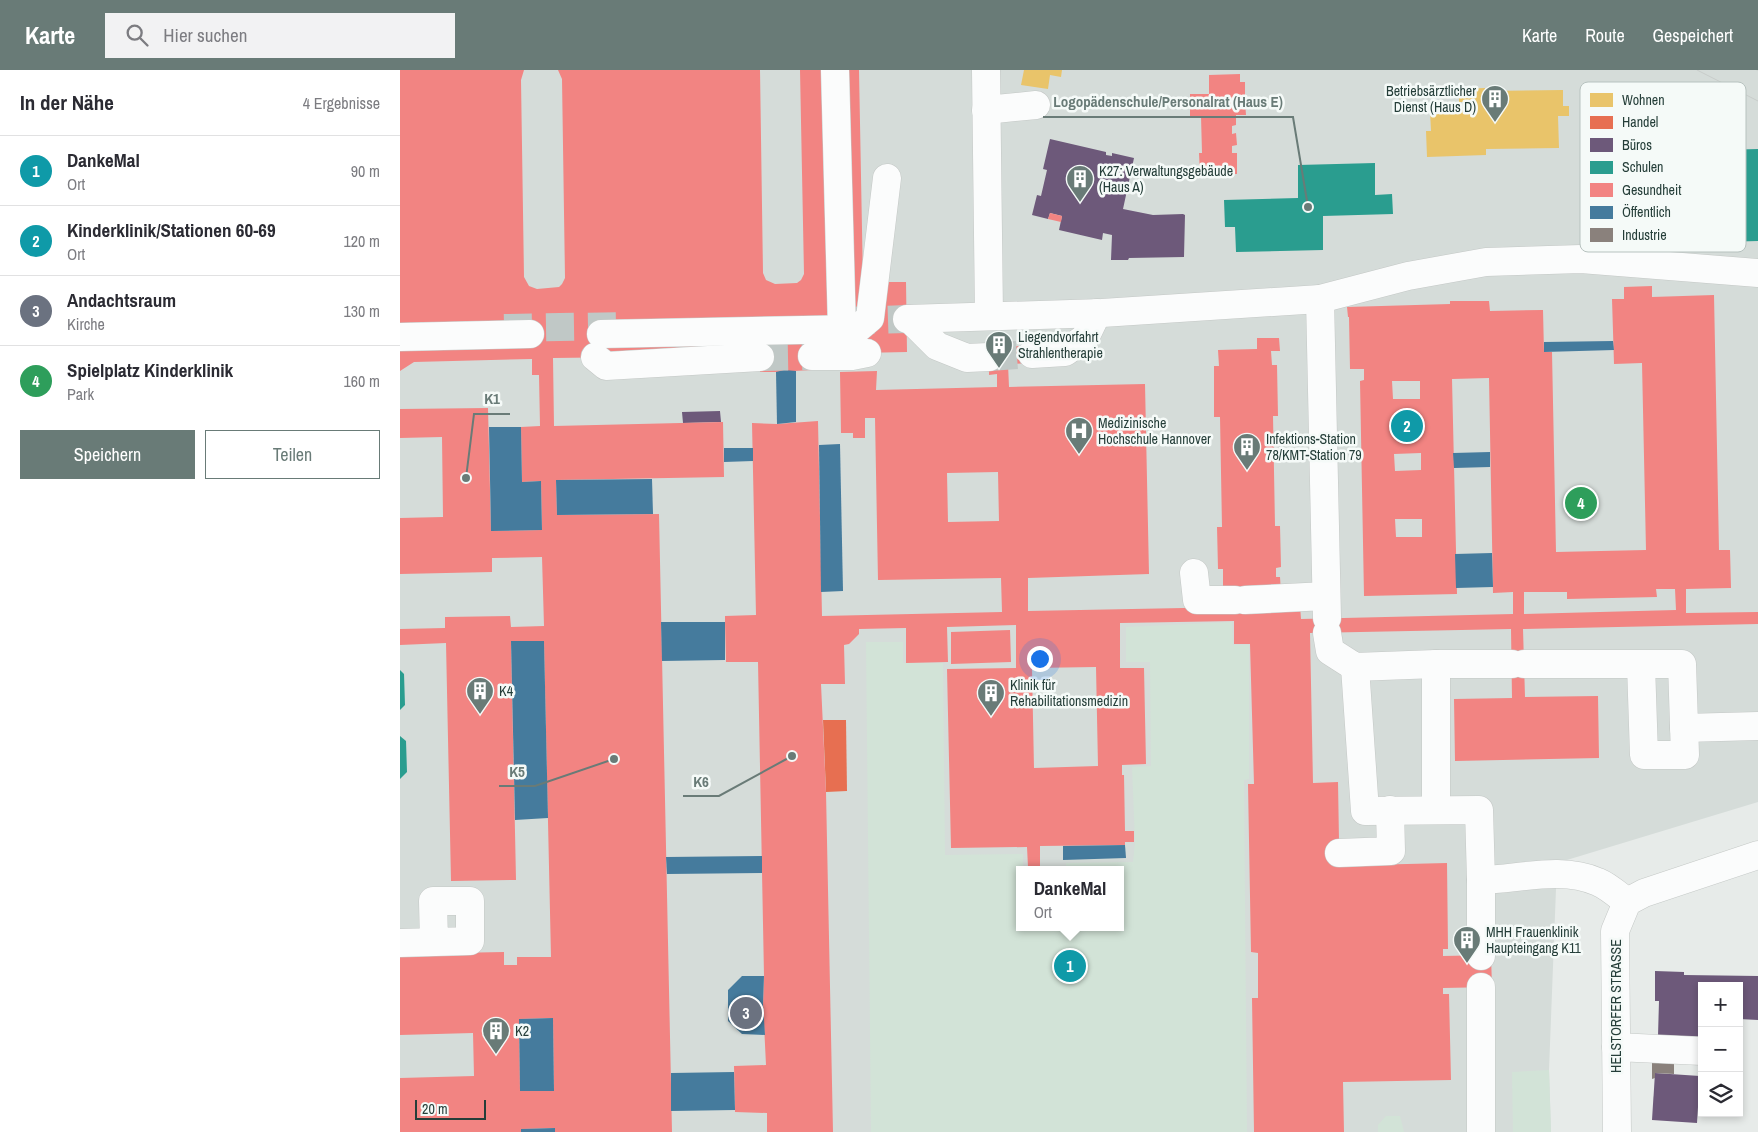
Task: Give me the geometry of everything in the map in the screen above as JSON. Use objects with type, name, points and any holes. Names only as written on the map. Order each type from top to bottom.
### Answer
[{"type":"street","points":[[835,70],[842,330]]},
{"type":"street","points":[[986,70],[989,315]]},
{"type":"street","points":[[986,110],[1036,105]]},
{"type":"street","points":[[760,358],[606,366],[598,346],[857,329],[870,318],[887,178]]},
{"type":"street","points":[[989,357],[966,358],[937,346],[909,319],[1097,313],[1320,299],[1408,276],[1486,262],[1581,259],[1758,273]]},
{"type":"street","points":[[1320,299],[1327,616],[1330,651],[1355,666],[1436,664],[1682,664],[1685,755],[1644,755],[1641,665]]},
{"type":"street","points":[[1032,354],[1065,352],[1085,338],[1097,313]]},
{"type":"street","points":[[400,337],[530,334]]},
{"type":"street","points":[[400,354],[427,336]]},
{"type":"street","points":[[812,356],[852,356],[867,353]]},
{"type":"street","points":[[1194,573],[1197,600],[1240,600],[1327,616]]},
{"type":"street","points":[[1436,664],[1436,810]]},
{"type":"street","points":[[1355,666],[1365,810],[1480,810],[1482,880],[1481,956]]},
{"type":"street","points":[[1684,728],[1758,726]]},
{"type":"street","points":[[1339,853],[1391,851],[1390,810]]},
{"type":"street","points":[[1482,880],[1557,874],[1575,875],[1599,882],[1627,902],[1644,893],[1758,856]]},
{"type":"street","name":"HELSTORFER STRASSE","points":[[1617,1132],[1615,930],[1627,902]]},
{"type":"street","points":[[400,943],[434,942]]},
{"type":"street","points":[[1481,987],[1481,1132]]},
{"type":"street","points":[[1616,1047],[1698,1051]]},
{"type":"shaded area","name":"Medizinische Hochschule Hannover","points":[[400,70],[1758,70],[1758,802],[1557,863],[1549,1070],[1551,1132],[400,1132]]},
{"type":"green space","points":[[1232,622],[1233,645],[1249,645],[1249,779],[1244,780],[1247,1132],[871,1132],[866,642],[903,642],[903,663],[943,663],[945,855],[1023,854],[1023,866],[1016,866],[1016,931],[1124,931],[1124,866],[1066,866],[1066,863],[1133,862],[1135,842],[1132,767],[1151,766],[1150,662],[1126,662],[1126,627]]},
{"type":"green space","points":[[1549,1070],[1551,1132],[1513,1132],[1512,1072]]},
{"type":"green space","points":[[1386,1116],[1400,1116],[1404,1132],[1378,1132],[1378,1125]]},
{"type":"building: Wohnen","points":[[1024,70],[1062,70],[1061,77],[1050,75],[1048,89],[1021,85]]},
{"type":"building: Wohnen","name":"Betriebsärztlicher Dienst (Haus D)","points":[[1485,88],[1485,91],[1563,90],[1563,106],[1569,106],[1569,116],[1558,116],[1559,148],[1486,149],[1486,155],[1427,157],[1426,131],[1431,131],[1430,111],[1463,110],[1463,102],[1459,102],[1459,89]]},
{"type":"building: Handel","points":[[823,720],[846,720],[847,791],[826,792]]},
{"type":"building: Büros","name":"K27: Verwaltungsgebäude (Haus A)","points":[[1050,139],[1106,152],[1106,155],[1112,156],[1112,153],[1134,158],[1123,209],[1153,215],[1185,215],[1184,257],[1111,260],[1112,235],[1103,233],[1102,240],[1059,230],[1062,216],[1050,213],[1048,219],[1032,215],[1037,195],[1041,196],[1047,170],[1043,169]]},
{"type":"building: Büros","points":[[720,411],[721,422],[683,423],[682,412]]},
{"type":"building: Büros","points":[[1655,971],[1684,972],[1684,975],[1758,976],[1758,1020],[1743,1019],[1743,982],[1698,982],[1698,1037],[1658,1036],[1659,1001],[1655,1001]]},
{"type":"building: Büros","points":[[1655,1073],[1698,1076],[1697,1123],[1652,1120]]},
{"type":"building: Schulen","points":[[1746,149],[1758,149],[1758,241],[1746,241]]},
{"type":"building: Schulen","points":[[1375,163],[1375,195],[1392,194],[1393,214],[1323,216],[1323,250],[1236,252],[1235,227],[1225,227],[1224,200],[1298,198],[1298,165]]},
{"type":"building: Schulen","points":[[400,670],[404,674],[405,705],[400,710]]},
{"type":"building: Schulen","points":[[400,736],[406,741],[407,772],[400,779]]},
{"type":"building: Gesundheit","points":[[400,70],[524,70],[521,80],[524,277],[529,286],[537,289],[559,287],[565,278],[562,79],[558,70],[760,70],[763,273],[766,280],[775,284],[797,283],[804,274],[800,70],[859,70],[863,282],[906,282],[907,352],[812,354],[812,370],[776,372],[760,372],[760,357],[553,358],[554,426],[723,422],[724,477],[556,480],[557,515],[659,514],[672,1132],[555,1132],[555,1128],[521,1129],[521,1132],[400,1132],[400,1078],[474,1076],[473,1033],[400,1035],[400,954],[504,952],[504,965],[517,965],[517,957],[551,957],[544,641],[511,641],[516,880],[451,881],[446,643],[400,645],[400,629],[445,628],[445,617],[510,616],[511,627],[544,626],[542,557],[492,558],[492,572],[400,574],[400,518],[443,517],[442,437],[400,438],[400,409],[488,408],[491,531],[542,530],[541,481],[522,482],[521,427],[540,426],[539,375],[532,375],[532,359],[414,362],[400,371]],"holes":[[[553,1018],[554,1091],[520,1091],[519,1019]]]},
{"type":"building: Gesundheit","points":[[1240,74],[1240,82],[1245,82],[1245,95],[1240,95],[1240,102],[1245,102],[1246,115],[1236,115],[1236,125],[1232,126],[1232,134],[1236,133],[1237,145],[1232,146],[1232,153],[1237,153],[1237,174],[1200,175],[1199,153],[1202,153],[1201,116],[1190,116],[1190,94],[1209,94],[1209,75]]},
{"type":"building: Gesundheit","points":[[1050,213],[1062,216],[1061,222],[1048,219]]},
{"type":"building: Gesundheit","points":[[1652,286],[1652,297],[1714,295],[1719,550],[1730,550],[1731,588],[1686,589],[1686,613],[1758,612],[1758,624],[1523,629],[1525,697],[1598,696],[1599,758],[1455,761],[1454,699],[1512,698],[1511,629],[1310,633],[1313,783],[1338,782],[1339,841],[1367,865],[1447,863],[1448,949],[1443,949],[1443,956],[1491,955],[1492,987],[1443,988],[1443,994],[1449,994],[1451,1080],[1343,1082],[1344,1132],[1254,1132],[1252,998],[1258,998],[1258,953],[1251,952],[1248,784],[1254,784],[1250,644],[1234,644],[1234,621],[1120,623],[1120,668],[1144,668],[1146,764],[1122,765],[1122,775],[1124,775],[1125,831],[1134,831],[1134,842],[1125,842],[1125,845],[1040,846],[1040,866],[1028,866],[1027,847],[951,848],[947,669],[1016,668],[1016,625],[947,627],[948,662],[906,663],[906,628],[859,629],[859,634],[849,644],[844,645],[845,684],[821,684],[826,792],[833,1132],[767,1132],[767,1113],[735,1112],[734,1066],[766,1065],[763,1004],[758,662],[726,662],[725,622],[725,616],[756,615],[752,423],[777,424],[818,421],[822,616],[1002,612],[1001,578],[878,580],[875,418],[865,418],[865,438],[853,438],[853,433],[841,433],[840,372],[877,371],[876,390],[997,387],[997,374],[989,375],[989,347],[1031,346],[1032,363],[1008,364],[1009,387],[1145,384],[1149,574],[1028,578],[1028,611],[1236,607],[1223,592],[1223,569],[1218,569],[1217,527],[1222,527],[1220,417],[1214,417],[1214,366],[1219,366],[1218,350],[1257,349],[1257,338],[1279,338],[1280,351],[1271,351],[1272,365],[1277,365],[1278,416],[1273,416],[1275,526],[1280,526],[1281,567],[1276,568],[1276,577],[1280,577],[1281,592],[1300,605],[1301,619],[1513,614],[1513,592],[1493,593],[1489,378],[1452,379],[1457,594],[1364,596],[1360,381],[1364,380],[1364,369],[1350,369],[1349,317],[1347,307],[1450,304],[1450,301],[1489,301],[1490,311],[1543,310],[1544,352],[1552,352],[1556,552],[1646,550],[1642,363],[1614,364],[1612,299],[1624,299],[1624,287]],"holes":[[[1392,381],[1420,381],[1420,399],[1393,399]],[[1421,453],[1421,470],[1395,471],[1394,454]],[[998,472],[999,521],[948,522],[947,473]],[[1395,519],[1422,519],[1422,537],[1396,537]],[[1656,589],[1675,589],[1676,610],[1524,614],[1524,592],[1567,592],[1567,599],[1657,597]],[[1096,667],[1098,766],[1034,768],[1032,668]]]},
{"type":"building: Gesundheit","points":[[1010,630],[1011,662],[951,664],[951,632]]},
{"type":"building: Öffentlich","points":[[1613,341],[1614,350],[1544,352],[1544,342]]},
{"type":"building: Öffentlich","points":[[784,370],[796,371],[796,422],[777,424],[776,372]]},
{"type":"building: Öffentlich","points":[[489,427],[521,427],[522,482],[541,481],[542,530],[491,531]]},
{"type":"building: Öffentlich","points":[[840,444],[843,591],[821,592],[819,445]]},
{"type":"building: Öffentlich","points":[[724,448],[753,448],[753,461],[724,462]]},
{"type":"building: Öffentlich","points":[[1490,452],[1490,467],[1454,468],[1453,453]]},
{"type":"building: Öffentlich","points":[[652,479],[653,514],[557,515],[556,480]]},
{"type":"building: Öffentlich","points":[[1492,553],[1493,587],[1456,588],[1455,554]]},
{"type":"building: Öffentlich","points":[[661,622],[725,622],[725,660],[662,661]]},
{"type":"building: Öffentlich","points":[[511,641],[544,641],[548,818],[515,820]]},
{"type":"building: Öffentlich","points":[[1125,845],[1126,858],[1063,860],[1063,846]]},
{"type":"building: Öffentlich","points":[[762,856],[762,873],[667,874],[666,857]]},
{"type":"building: Öffentlich","points":[[742,976],[764,976],[765,1035],[742,1034],[728,1021],[728,990]]},
{"type":"building: Öffentlich","points":[[553,1018],[554,1091],[520,1091],[519,1019]]},
{"type":"building: Öffentlich","points":[[734,1072],[735,1110],[671,1111],[671,1073]]},
{"type":"building: Öffentlich","points":[[555,1128],[555,1132],[521,1132],[521,1129]]},
{"type":"building: Industrie","points":[[1652,1055],[1674,1056],[1674,1074],[1655,1073],[1655,1078],[1652,1079]]},
{"type":"tunnel","points":[[846,321],[907,319]]},
{"type":"tunnel","points":[[504,328],[626,326]]},
{"type":"tunnel","points":[[989,357],[1032,354]]},
{"type":"tunnel","points":[[760,357],[812,356]]},
{"type":"tram line","points":[[1697,70],[1721,82]]},
{"type":"tram line","points":[[1746,95],[1758,101]]},
{"type":"place","name":"Betriebsärztlicher Dienst (Haus D)","points":[[1495,123]]},
{"type":"place","name":"K27: Verwaltungsgebäude (Haus A)","points":[[1080,203]]},
{"type":"place","name":"Logopädenschule/Personalrat (Haus E)","points":[[1308,207]]},
{"type":"place","name":"Liegendvorfahrt Strahlentherapie","points":[[999,369]]},
{"type":"place","name":"Kinderklinik/Stationen 60-69","points":[[1407,426]]},
{"type":"place","name":"Medizinische Hochschule Hannover","points":[[1079,455]]},
{"type":"place","name":"Infektions-Station 78/KMT-Station 79","points":[[1247,471]]},
{"type":"place","name":"K1","points":[[466,478]]},
{"type":"place","name":"Spielplatz Kinderklinik","points":[[1581,503]]},
{"type":"place","name":"K4","points":[[480,715]]},
{"type":"place","name":"Klinik für Rehabilitationsmedizin","points":[[991,717]]},
{"type":"place","name":"K6","points":[[792,756]]},
{"type":"place","name":"K5","points":[[614,759]]},
{"type":"place","name":"MHH Frauenklinik Haupteingang K11","points":[[1467,964]]},
{"type":"place","name":"DankeMal","points":[[1070,966]]},
{"type":"place","name":"Andachtsraum","points":[[746,1013]]},
{"type":"place","name":"K2","points":[[496,1055]]}]
